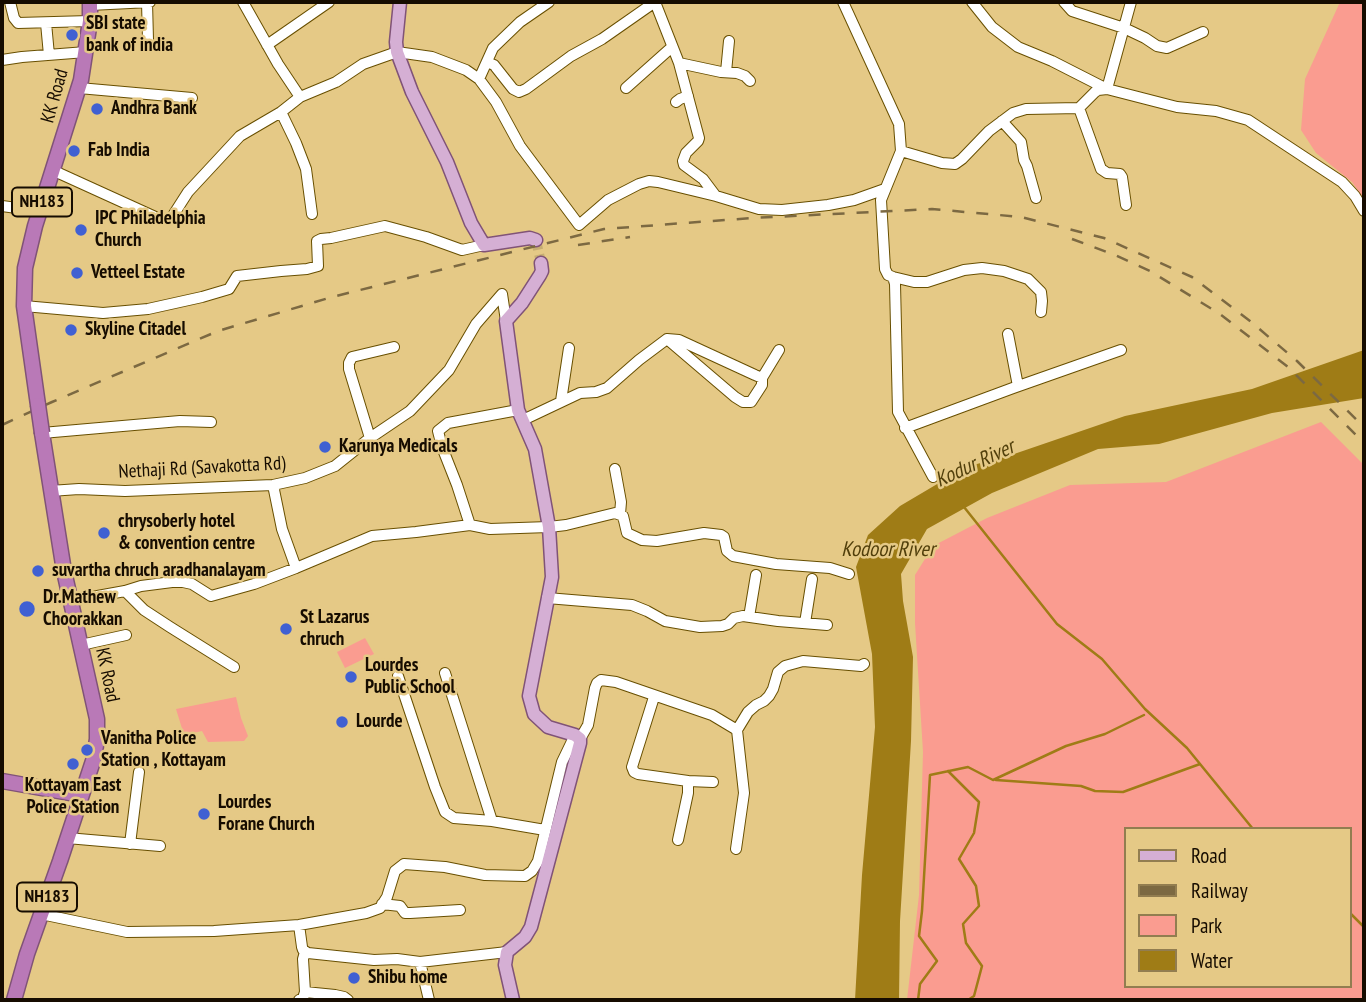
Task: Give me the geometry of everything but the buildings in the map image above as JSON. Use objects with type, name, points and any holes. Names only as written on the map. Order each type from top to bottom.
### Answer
[{"type":"highway","name":"KK Road","points":[[14,1000],[94,758],[97,729],[50,491],[24,306],[23,281],[39,211],[79,88],[86,52],[90,3]]},
{"type":"highway","points":[[2,781],[81,795]]},
{"type":"main road","points":[[400,2],[397,52],[412,92],[447,162],[471,223],[484,244],[530,238],[536,240]]},
{"type":"main road","points":[[513,1000],[505,965],[506,952],[524,937],[531,927],[580,743],[578,737],[548,727],[534,714],[529,696],[552,577],[549,527],[535,449],[520,415],[506,321],[542,271],[541,263]]},
{"type":"street","points":[[10,2],[13,18],[18,23],[90,21]]},
{"type":"street","points":[[90,3],[148,2],[148,40]]},
{"type":"street","points":[[243,2],[300,97]]},
{"type":"street","points":[[267,45],[329,2]]},
{"type":"street","points":[[479,79],[493,48],[520,22],[547,2]]},
{"type":"street","points":[[487,62],[494,65],[513,89],[519,92],[571,56],[602,40],[655,2],[679,63],[699,138],[682,161],[703,179],[716,196]]},
{"type":"street","points":[[844,2],[899,124],[901,150],[881,200],[885,269],[888,275],[914,282],[927,282],[964,270],[982,268],[1004,271],[1028,279],[1041,292],[1041,312]]},
{"type":"street","points":[[972,2],[992,26],[1018,47],[1107,89],[1177,107],[1216,111],[1248,120],[1342,182],[1364,211]]},
{"type":"street","points":[[1064,2],[1072,11],[1124,28],[1157,47],[1167,48],[1203,33]]},
{"type":"street","points":[[1107,89],[1131,2]]},
{"type":"street","points":[[46,23],[49,55]]},
{"type":"street","points":[[726,72],[729,41]]},
{"type":"street","points":[[626,88],[672,47]]},
{"type":"street","points":[[2,60],[86,52]]},
{"type":"street","points":[[52,170],[162,220],[172,218],[188,192],[240,135],[281,112],[300,97],[336,82],[363,64],[397,52],[432,57],[466,70],[479,79],[496,102],[520,146],[579,225],[608,200],[649,181],[658,181],[758,209],[828,205],[854,200],[885,189]]},
{"type":"street","points":[[679,63],[737,73],[750,80]]},
{"type":"street","points":[[79,88],[192,98]]},
{"type":"street","points":[[901,150],[942,163],[955,164],[989,131],[1013,113],[1026,109],[1079,108],[1095,92],[1107,89]]},
{"type":"street","points":[[676,102],[688,96]]},
{"type":"street","points":[[1079,108],[1101,169],[1122,177],[1126,205]]},
{"type":"street","points":[[281,112],[306,169],[312,214]]},
{"type":"street","points":[[1002,121],[1021,142],[1036,198]]},
{"type":"street","points":[[2,206],[39,211]]},
{"type":"street","points":[[24,306],[91,313],[148,309],[229,289],[237,276],[307,269],[318,265],[317,241],[385,226],[462,250],[484,244]]},
{"type":"street","points":[[893,277],[898,412],[933,477]]},
{"type":"street","name":"Nethaji Rd (Savakotta Rd)","points":[[50,491],[272,485],[305,478],[335,466],[410,411],[449,370],[476,324],[502,294],[506,321]]},
{"type":"street","points":[[1008,334],[1018,386]]},
{"type":"street","points":[[470,525],[438,431],[448,423],[520,415],[580,393],[607,388],[667,339],[679,340],[762,378]]},
{"type":"street","points":[[667,339],[743,402],[751,402],[779,350]]},
{"type":"street","points":[[370,438],[348,366],[352,357],[394,347]]},
{"type":"street","points":[[561,401],[569,348]]},
{"type":"street","points":[[905,428],[1121,350]]},
{"type":"street","points":[[43,433],[180,421],[211,422]]},
{"type":"street","points":[[615,469],[621,502],[620,514]]},
{"type":"street","points":[[272,485],[282,529],[296,568]]},
{"type":"street","points":[[70,601],[141,586],[183,582],[192,584],[211,596],[254,584],[372,536],[470,525],[490,529],[549,527],[615,513],[623,516],[627,533],[642,540],[657,541],[704,533],[721,535],[724,537],[727,551],[733,556],[776,564],[830,568],[849,574]]},
{"type":"street","points":[[750,617],[756,575]]},
{"type":"street","points":[[805,623],[812,579]]},
{"type":"street","points":[[125,591],[153,616],[234,667]]},
{"type":"street","points":[[547,598],[632,605],[664,621],[700,627],[729,624],[738,616],[827,625]]},
{"type":"street","points":[[81,645],[126,635]]},
{"type":"street","points":[[736,849],[744,793],[737,730],[748,712],[769,696],[778,672],[785,666],[803,661],[861,666],[864,664]]},
{"type":"street","points":[[444,673],[492,821]]},
{"type":"street","points":[[398,676],[445,812],[454,818],[545,830]]},
{"type":"street","points":[[41,914],[127,932],[214,931],[299,925],[380,908],[387,897],[395,870],[404,863],[485,875],[525,876],[532,872],[538,861],[562,762],[588,725],[595,688],[599,681],[616,682],[712,715],[737,730]]},
{"type":"street","points":[[654,696],[632,767],[634,772],[688,781],[713,782]]},
{"type":"street","points":[[130,844],[139,772]]},
{"type":"street","points":[[678,840],[688,781]]},
{"type":"street","points":[[67,838],[160,846]]},
{"type":"street","points":[[382,904],[400,906],[405,913],[460,910]]},
{"type":"street","points":[[299,925],[305,952],[302,996],[335,995],[348,1000]]},
{"type":"street","points":[[305,952],[420,962],[506,952]]},
{"type":"street","points":[[420,962],[429,1000]]},
{"type":"green space","points":[[1340,2],[1364,2],[1364,199],[1352,182],[1316,153],[1301,130],[1305,79]]},
{"type":"green space","points":[[1321,422],[1364,465],[1364,1000],[907,1000],[919,895],[923,752],[915,623],[915,575],[933,546],[987,518],[1070,485],[1166,482]]},
{"type":"green space","points":[[365,638],[374,654],[345,668],[337,652]]},
{"type":"green space","points":[[236,697],[248,736],[244,741],[208,742],[202,731],[184,735],[176,709]]},
{"type":"water","name":"Kodoor River","points":[[1364,350],[1364,398],[1272,413],[1159,444],[1098,449],[992,493],[927,529],[901,574],[913,657],[911,741],[900,921],[899,1000],[855,1000],[862,875],[875,727],[872,654],[856,567],[868,535],[900,506],[966,467],[1017,453],[1125,416],[1252,389]]},
{"type":"waterway","points":[[964,507],[1057,624],[1102,659],[1145,709],[1187,748],[1251,827]]},
{"type":"waterway","points":[[918,1000],[920,984],[937,961],[919,936],[930,775],[968,767],[993,780],[1066,746],[1105,734],[1144,715]]},
{"type":"waterway","points":[[996,780],[1123,792],[1200,764]]},
{"type":"waterway","points":[[948,771],[979,802],[974,833],[959,859],[976,886],[979,906],[963,924],[966,943],[982,966],[974,996],[968,1000]]},
{"type":"waterway","points":[[1352,915],[1364,927]]},
{"type":"tunnel","points":[[536,240],[541,263]]},
{"type":"railway","points":[[2,425],[218,331],[332,297],[604,229],[932,209],[1021,217],[1104,238],[1192,277],[1297,361],[1364,427]]},
{"type":"railway","points":[[578,245],[630,237]]},
{"type":"railway","points":[[1072,239],[1150,271],[1220,314],[1288,367],[1364,443]]},
{"type":"place","name":"SBI state bank of india","points":[[72,35]]},
{"type":"place","name":"Andhra Bank","points":[[97,109]]},
{"type":"place","name":"Fab India","points":[[74,151]]},
{"type":"place","name":"IPC Philadelphia Church","points":[[81,230]]},
{"type":"place","name":"Vetteel Estate","points":[[77,273]]},
{"type":"place","name":"Skyline Citadel","points":[[71,330]]},
{"type":"place","name":"Karunya Medicals","points":[[325,447]]},
{"type":"place","name":"chrysoberly hotel & convention centre","points":[[104,533]]},
{"type":"place","name":"suvartha chruch aradhanalayam","points":[[38,571]]},
{"type":"place","name":"Dr.Mathew Choorakkan","points":[[27,609]]},
{"type":"place","name":"St Lazarus chruch","points":[[286,629]]},
{"type":"place","name":"Lourdes Public School","points":[[351,677]]},
{"type":"place","name":"Lourde","points":[[342,722]]},
{"type":"place","name":"Vanitha Police Station , Kottayam","points":[[87,750]]},
{"type":"place","name":"Kottayam East Police Station","points":[[73,764]]},
{"type":"place","name":"Lourdes Forane Church","points":[[204,814]]},
{"type":"place","name":"Shibu home","points":[[354,978]]},
{"type":"water label","name":"Kodur River","points":[[975,464]]}]
